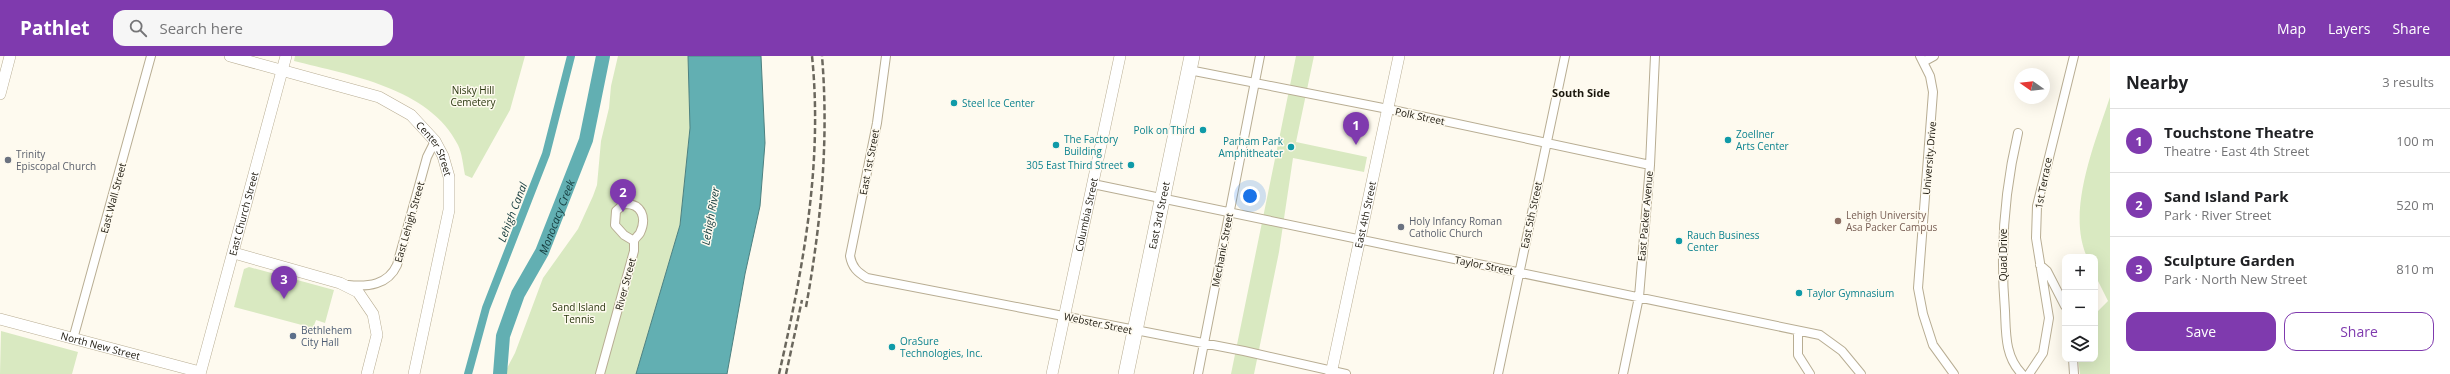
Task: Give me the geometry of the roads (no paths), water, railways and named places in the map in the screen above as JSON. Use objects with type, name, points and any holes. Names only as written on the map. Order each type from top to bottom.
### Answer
[{"type":"highway","name":"East 3rd Street","points":[[1126,374],[1190,63]]},
{"type":"main road","points":[[0,94],[10,56]]},
{"type":"main road","name":"Center Street","points":[[230,56],[356,89],[388,101],[420,122],[435,141],[442,156],[448,177],[449,210],[414,374]]},
{"type":"main road","name":"East Church Street","points":[[200,373],[234,253],[286,56]]},
{"type":"main road","name":"Columbia Street","points":[[1052,374],[1120,56]]},
{"type":"main road","name":"East 4th Street","points":[[1331,372],[1399,56]]},
{"type":"main road","points":[[234,253],[340,283],[358,292],[373,314],[377,335],[367,374]]},
{"type":"main road","name":"North New Street","points":[[0,319],[200,373]]},
{"type":"street","name":"East Wall Street","points":[[73,339],[151,56]]},
{"type":"street","name":"East 1st Street","points":[[853,268],[850,256],[877,123],[886,56]]},
{"type":"street","name":"Mechanic Street","points":[[1198,374],[1229,212],[1256,84],[1260,56]]},
{"type":"street","name":"East 5th Street","points":[[1498,374],[1565,56]]},
{"type":"street","name":"East Packer Avenue","points":[[1623,374],[1639,298],[1650,165],[1655,56]]},
{"type":"street","points":[[1922,59],[1934,56]]},
{"type":"street","name":"1st Terrace","points":[[2062,300],[2046,271],[2040,264],[2036,226],[2038,201],[2074,56]]},
{"type":"street","name":"University Drive","points":[[1922,59],[1930,76],[1934,92],[1918,288],[1923,314],[1933,345],[1954,374]]},
{"type":"street","name":"Polk Street","points":[[1190,63],[1256,84],[1388,109],[1650,165]]},
{"type":"street","name":"Quad Drive","points":[[2018,133],[2005,203],[2002,246],[2007,345],[2012,362],[2022,374]]},
{"type":"street","name":"East Lehigh Street","points":[[340,283],[357,286],[377,284],[392,274],[396,265],[427,157],[435,141]]},
{"type":"street","name":"Taylor Street","points":[[1093,184],[1798,331],[1826,338],[1842,351],[1860,374]]},
{"type":"street","name":"River Street","points":[[600,374],[634,251],[634,241],[642,226],[642,210],[632,204],[624,204],[616,211],[614,221],[620,232],[634,241]]},
{"type":"street","points":[[2029,374],[2040,360],[2047,336],[2048,318],[2040,264]]},
{"type":"street","name":"Webster Street","points":[[853,268],[867,278],[1065,316],[1346,374]]},
{"type":"street","points":[[1798,331],[1798,355],[1810,374]]},
{"type":"street","points":[[2073,362],[2074,374]]},
{"type":"water","name":"Lehigh River","points":[[688,56],[761,56],[765,143],[760,206],[745,274],[727,374],[636,374],[680,225],[690,128]]},
{"type":"waterway","name":"Lehigh Canal","points":[[468,374],[486,308],[546,154],[571,56]]},
{"type":"waterway","name":"Monocacy Creek","points":[[500,374],[503,336],[518,294],[542,252],[586,140],[603,56]]},
{"type":"railway","points":[[779,374],[796,295],[809,216],[815,136],[815,96],[812,56]]},
{"type":"railway","points":[[806,307],[820,214],[825,119],[822,56]]},
{"type":"railway","points":[[786,374],[802,300]]},
{"type":"place","name":"Steel Ice Center","points":[[954,103]]},
{"type":"place","name":"Polk on Third","points":[[1203,130]]},
{"type":"place","name":"Zoellner Arts Center","points":[[1728,140]]},
{"type":"place","name":"The Factory Building","points":[[1056,145]]},
{"type":"place","name":"Touchstone Theatre","points":[[1356,145]]},
{"type":"place","name":"Parham Park Amphitheater","points":[[1291,147]]},
{"type":"place","name":"Trinity Episcopal Church","points":[[8,160]]},
{"type":"place","name":"305 East Third Street","points":[[1131,165]]},
{"type":"place","name":"Sand Island Park","points":[[623,212]]},
{"type":"place","name":"Lehigh University Asa Packer Campus","points":[[1838,221]]},
{"type":"place","name":"Holy Infancy Roman Catholic Church","points":[[1401,227]]},
{"type":"place","name":"Rauch Business Center","points":[[1679,241]]},
{"type":"place","name":"Taylor Gymnasium","points":[[1799,293]]},
{"type":"place","name":"Sculpture Garden","points":[[284,299]]},
{"type":"place","name":"Bethlehem City Hall","points":[[293,336]]},
{"type":"place","name":"OraSure Technologies, Inc.","points":[[892,347]]},
{"type":"district","name":"South Side","points":[[1581,92]]},
{"type":"park label","name":"Nisky Hill Cemetery","points":[[473,96]]},
{"type":"park label","name":"Sand Island Tennis","points":[[579,312]]}]
